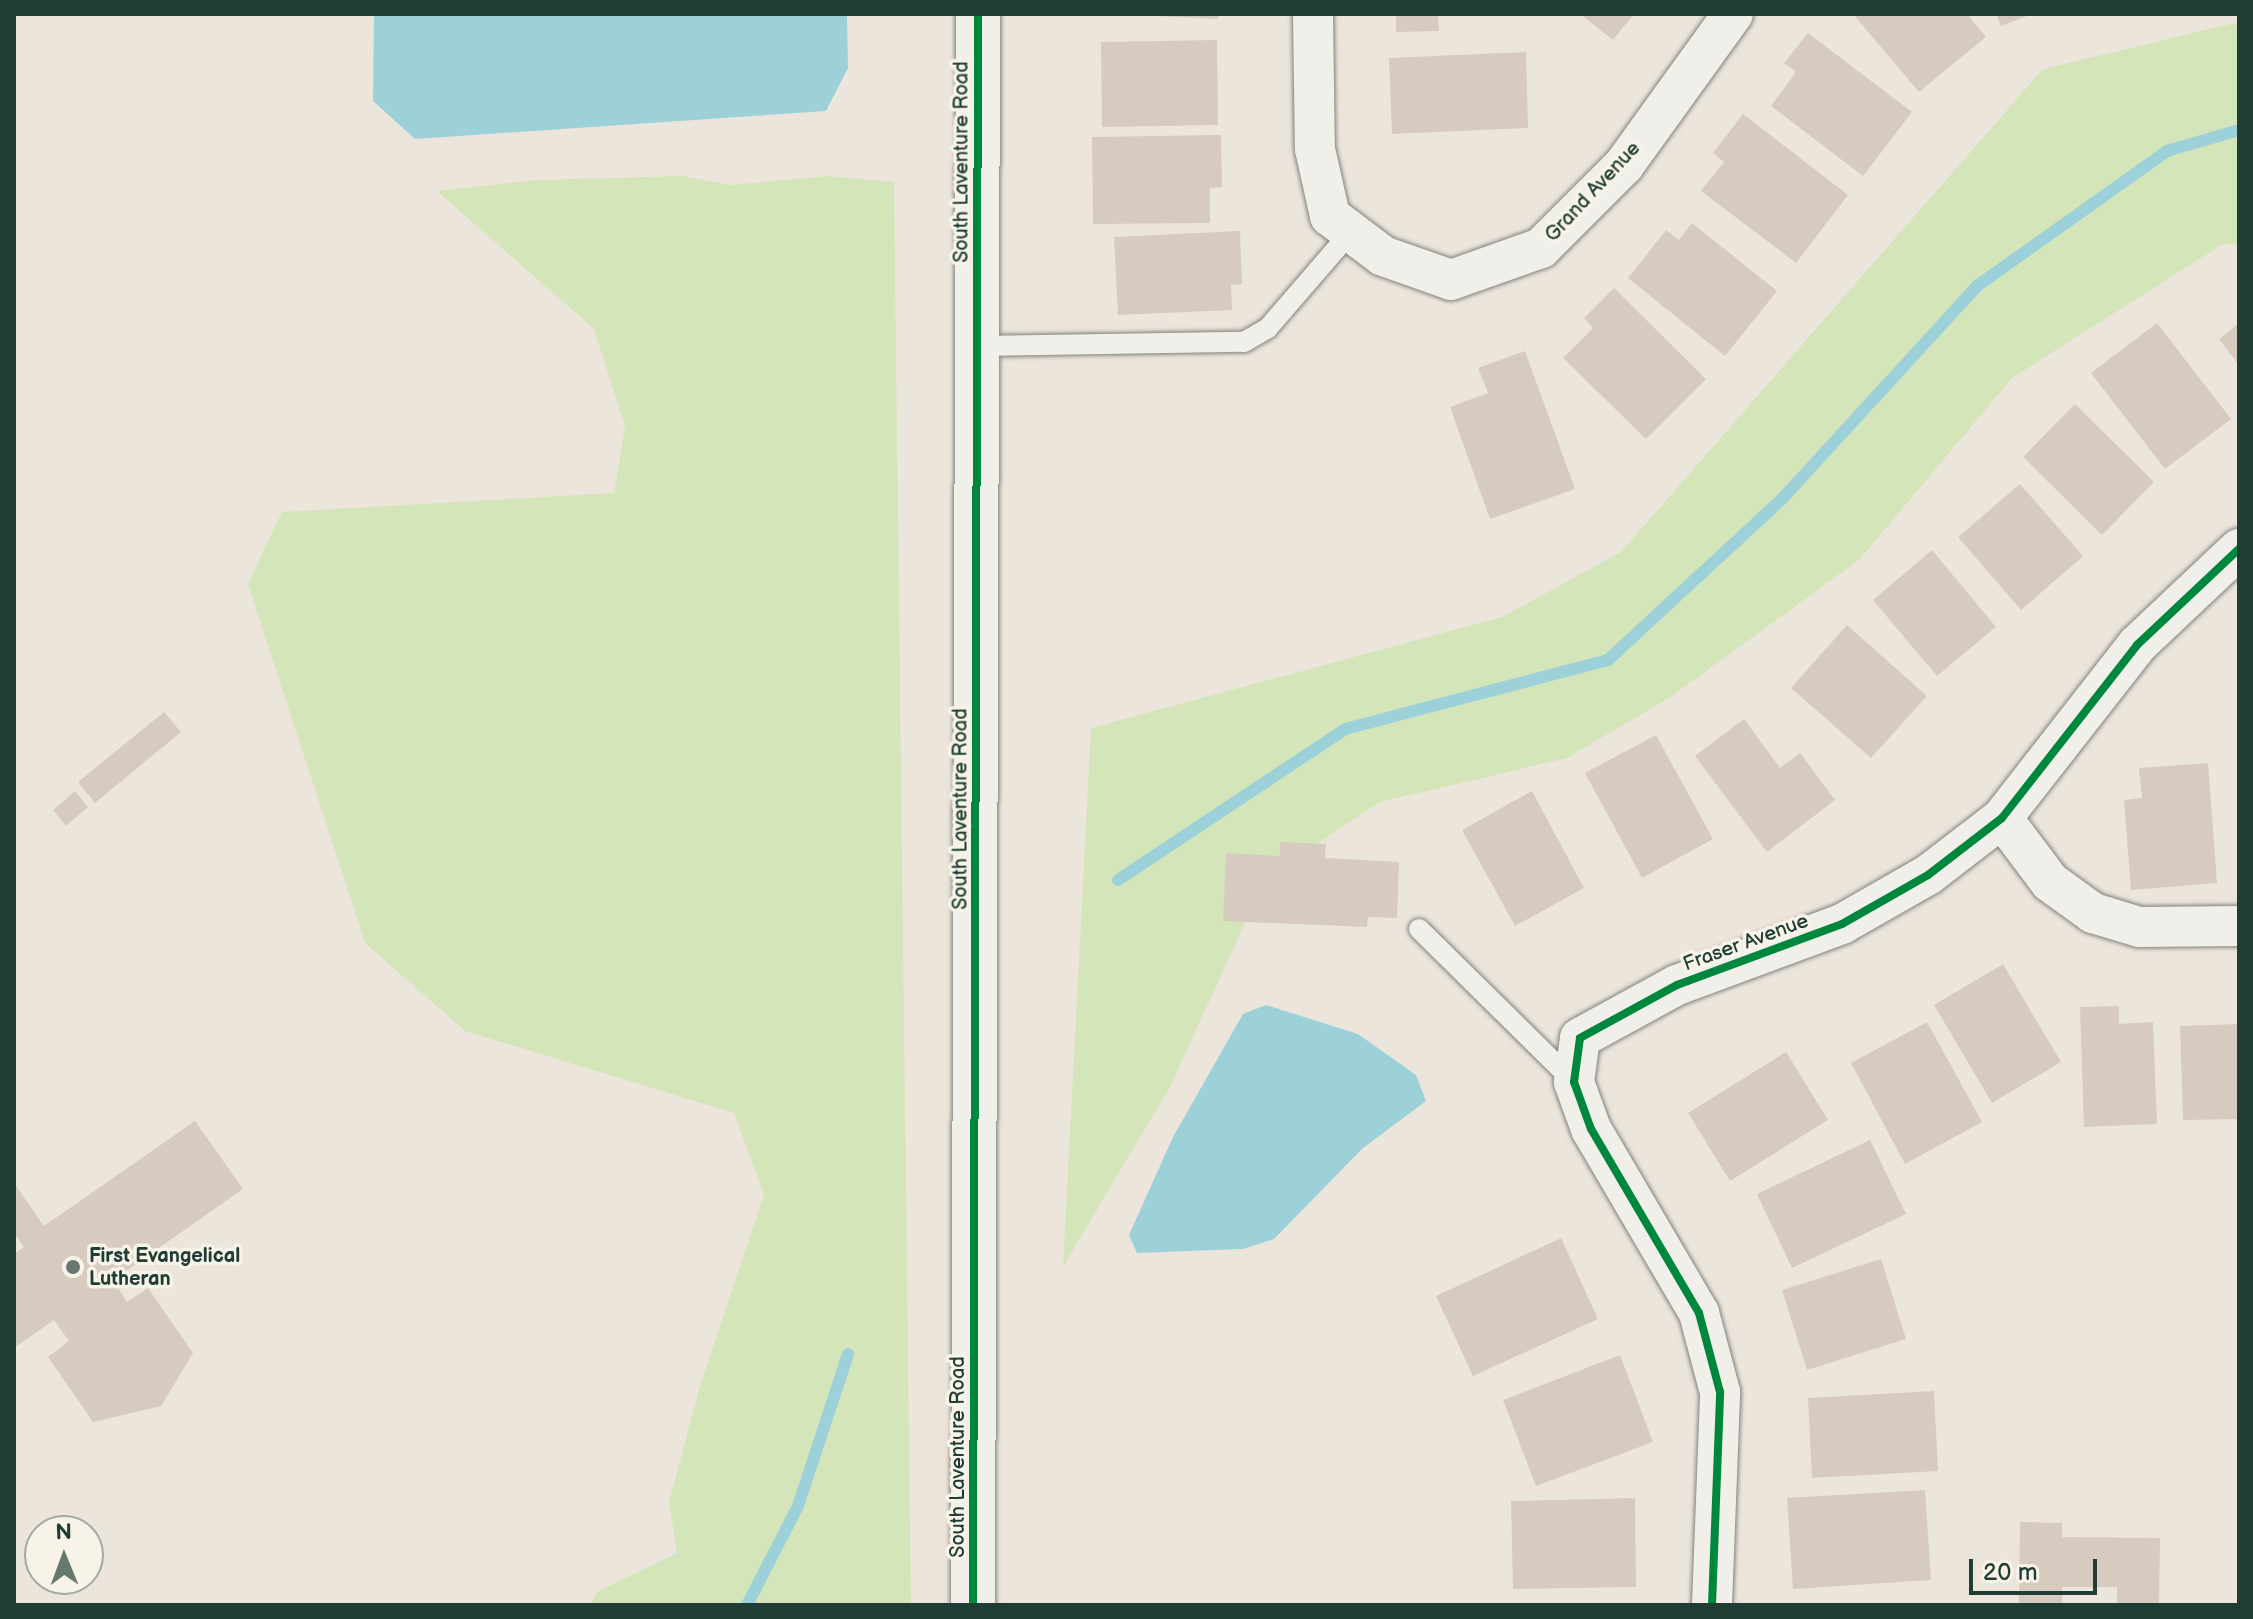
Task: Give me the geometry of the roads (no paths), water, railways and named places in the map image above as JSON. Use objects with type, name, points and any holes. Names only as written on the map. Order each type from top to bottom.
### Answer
[{"type":"street","name":"South Laventure Road","points":[[973,1605],[978,14]]},
{"type":"street","name":"Grand Avenue","points":[[1313,14],[1315,149],[1330,216],[1383,256],[1451,280],[1541,248],[1624,165],[1733,14]]},
{"type":"street","name":"Fraser Avenue","points":[[1712,1605],[1716,1379],[1699,1313],[1591,1129],[1574,1082],[1580,1038],[1624,1009],[1842,924],[1928,875],[2002,818],[2137,645],[2239,549]]},
{"type":"street","points":[[2002,818],[2050,882],[2093,913],[2139,927],[2239,926]]},
{"type":"lane","points":[[979,346],[1244,342],[1268,328],[1351,232]]},
{"type":"lane","points":[[1419,929],[1574,1082]]},
{"type":"water","points":[[374,14],[847,14],[848,68],[826,111],[415,139],[373,101]]},
{"type":"water","points":[[1266,1005],[1358,1034],[1416,1075],[1426,1101],[1363,1148],[1274,1239],[1243,1249],[1137,1253],[1129,1235],[1173,1137],[1243,1014]]},
{"type":"waterway","points":[[1118,880],[1345,729],[1608,660],[1782,499],[1977,286],[2167,151],[2239,130]]},
{"type":"waterway","points":[[747,1605],[798,1506],[848,1354]]},
{"type":"place","name":"First Evangelical Lutheran","points":[[73,1267]]}]
